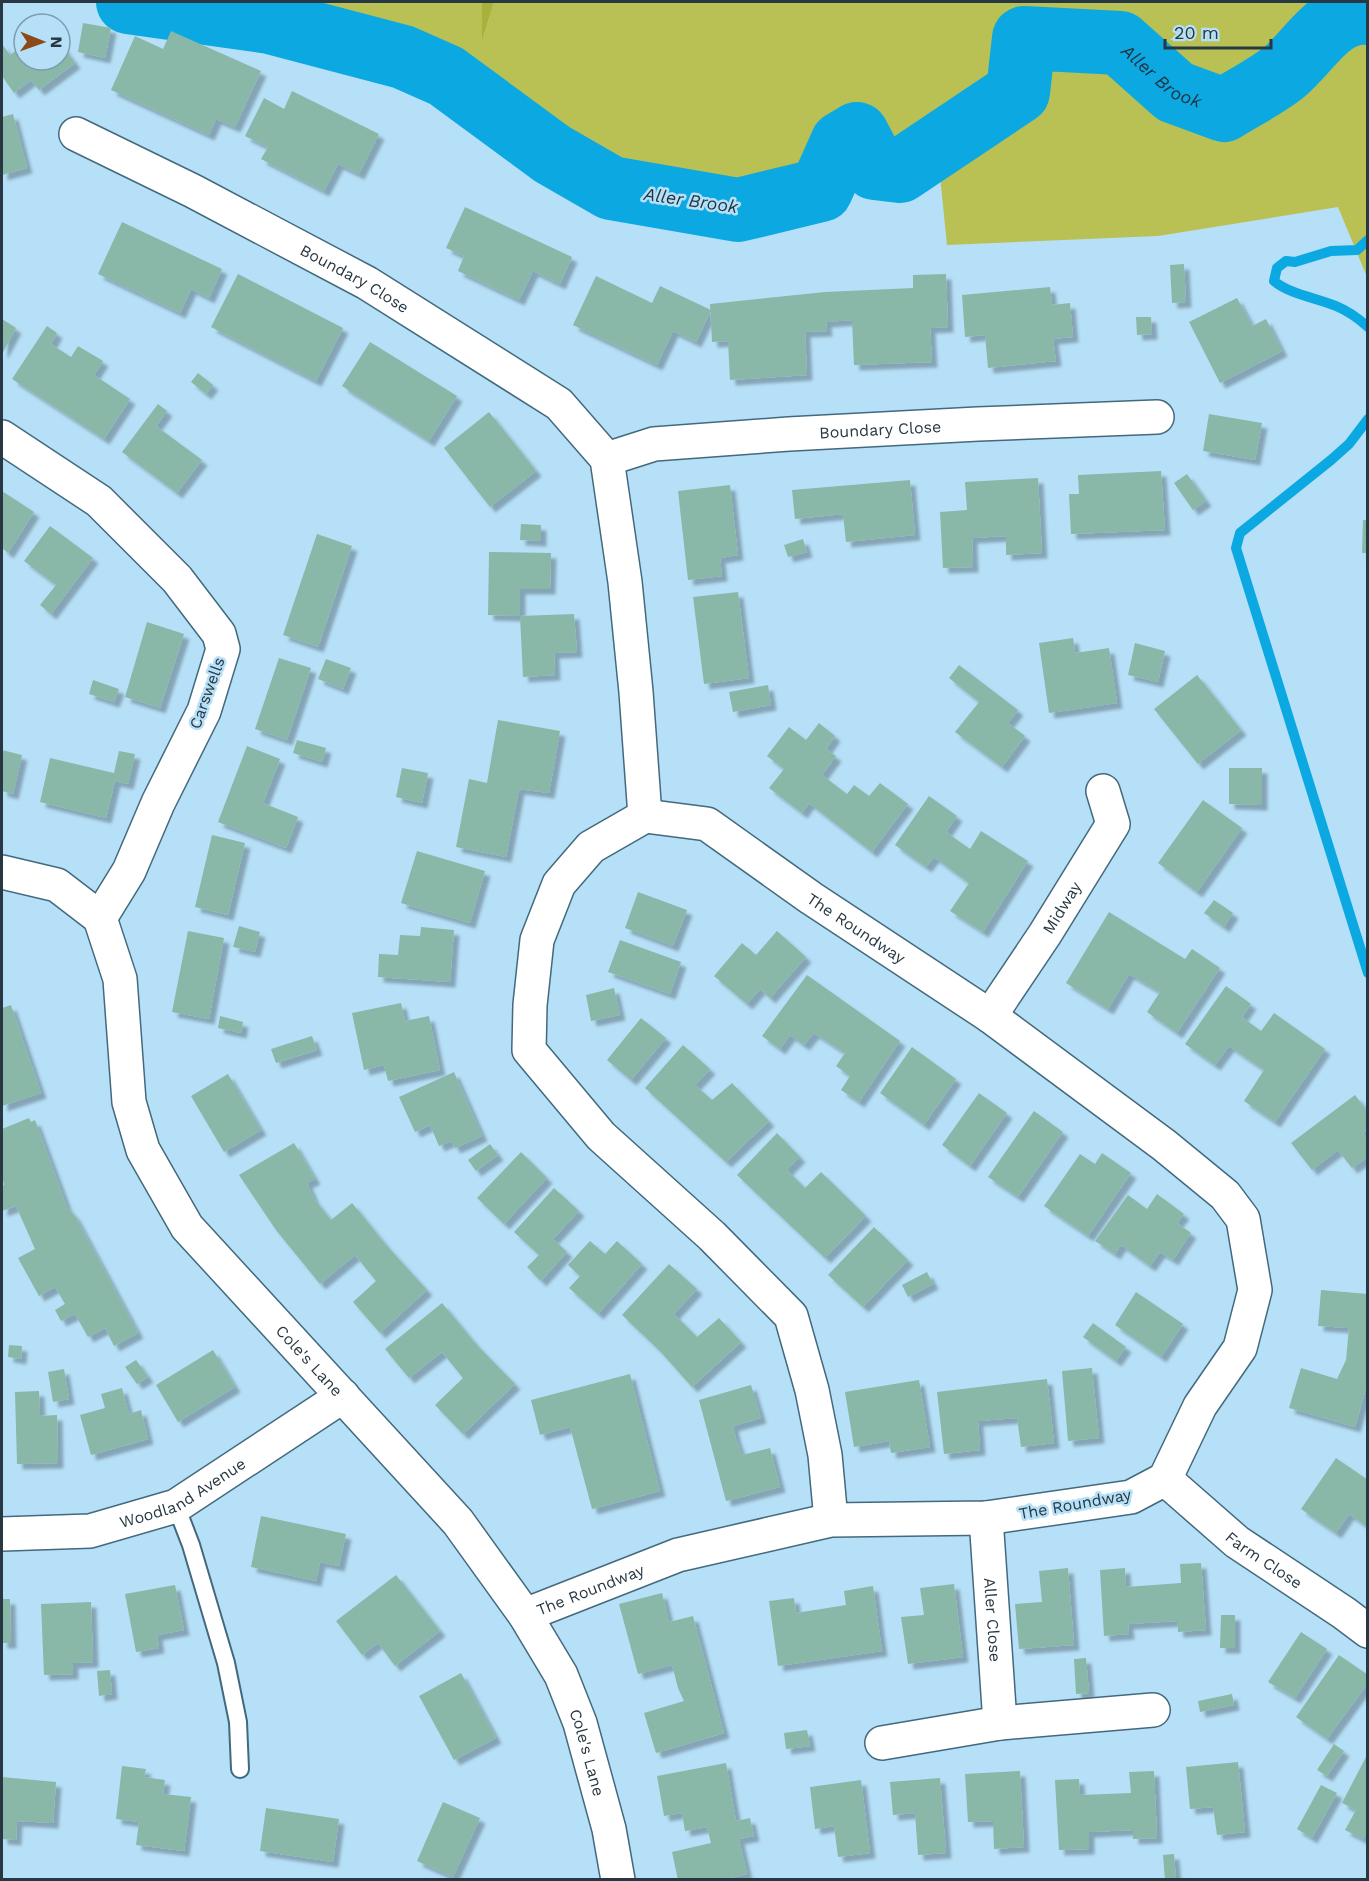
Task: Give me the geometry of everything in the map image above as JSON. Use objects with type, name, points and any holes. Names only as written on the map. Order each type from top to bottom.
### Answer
[{"type":"street","name":"Boundary Close","points":[[76,134],[193,191],[367,283],[559,404],[607,459],[654,444],[789,434],[1157,417]]},
{"type":"street","name":"Carswells","points":[[2,437],[99,501],[177,579],[219,634],[223,649],[204,711],[158,803],[129,871],[100,918]]},
{"type":"street","points":[[607,459],[626,593],[645,816],[591,847],[559,884],[537,940],[530,1005],[529,1050],[601,1136],[712,1236],[791,1316],[812,1390],[825,1455],[831,1520]]},
{"type":"street","name":"Midway","points":[[990,1017],[1113,824],[1102,791]]},
{"type":"street","name":"The Roundway","points":[[525,1615],[678,1555],[831,1520],[986,1518],[1131,1497],[1165,1479],[1200,1406],[1240,1348],[1255,1290],[1243,1219],[1225,1195],[1164,1145],[990,1017],[811,898],[707,824],[645,816]]},
{"type":"street","points":[[2,872],[57,885],[100,918]]},
{"type":"street","name":"Cole's Lane","points":[[100,918],[120,979],[129,1102],[143,1150],[187,1227],[458,1522],[525,1615],[561,1675],[580,1723],[609,1829],[618,1880]]},
{"type":"street","name":"Woodland Avenue","points":[[2,1534],[90,1531],[176,1506],[343,1396]]},
{"type":"street","name":"Farm Close","points":[[1165,1479],[1237,1542],[1368,1631]]},
{"type":"street","name":"Aller Close","points":[[986,1518],[1000,1723]]},
{"type":"street","points":[[882,1743],[1000,1723],[1153,1710]]},
{"type":"lane","points":[[176,1506],[191,1545],[226,1663],[238,1722],[240,1769]]},
{"type":"green space","points":[[152,2],[482,2],[483,38],[494,2],[1367,2],[1367,277],[1338,207],[1158,236],[947,245],[940,176],[833,175],[755,205],[699,218],[582,160],[452,70],[324,25]]},
{"type":"green space","points":[[482,2],[494,2],[482,41]]},
{"type":"building","points":[[83,23],[111,28],[105,58],[78,52]]},
{"type":"building","points":[[171,31],[261,71],[235,127],[216,119],[209,135],[111,90],[135,36],[163,49]]},
{"type":"building","points":[[2,44],[10,55],[12,54],[12,72],[63,72],[39,90],[31,80],[14,93],[2,76]]},
{"type":"building","points":[[292,91],[379,134],[359,174],[338,164],[324,191],[261,159],[268,147],[245,136],[264,98],[284,109]]},
{"type":"building","points":[[13,114],[27,168],[2,175],[2,117]]},
{"type":"building","points":[[465,207],[572,257],[560,284],[533,271],[519,300],[458,271],[464,256],[446,248]]},
{"type":"building","points":[[122,222],[222,269],[209,298],[191,289],[180,313],[98,274]]},
{"type":"building","points":[[1184,264],[1186,302],[1172,303],[1170,265]]},
{"type":"building","points":[[238,274],[343,328],[316,381],[211,327]]},
{"type":"building","points":[[946,274],[948,327],[930,328],[932,362],[854,365],[852,320],[826,322],[827,331],[805,332],[807,375],[730,380],[728,341],[712,342],[710,304],[825,292],[913,288],[913,275]]},
{"type":"building","points":[[596,276],[652,303],[660,286],[711,310],[696,342],[673,331],[657,365],[573,325]]},
{"type":"building","points":[[1050,287],[1052,305],[1070,303],[1073,337],[1053,339],[1056,361],[988,368],[985,335],[965,337],[962,295]]},
{"type":"building","points":[[1237,298],[1252,326],[1266,319],[1282,351],[1220,383],[1189,322]]},
{"type":"building","points":[[1136,317],[1151,317],[1152,334],[1137,335]]},
{"type":"building","points":[[2,319],[16,328],[2,354]]},
{"type":"building","points":[[47,326],[57,333],[51,344],[71,357],[78,346],[103,361],[94,375],[130,399],[104,439],[12,379]]},
{"type":"building","points":[[370,342],[457,396],[429,441],[342,386]]},
{"type":"building","points":[[198,373],[213,385],[206,394],[191,382]]},
{"type":"building","points":[[158,404],[167,411],[156,426],[202,460],[177,493],[122,452]]},
{"type":"building","points":[[489,412],[536,471],[490,507],[444,448]]},
{"type":"building","points":[[1209,414],[1262,423],[1255,460],[1203,451]]},
{"type":"building","points":[[1161,471],[1165,530],[1071,534],[1069,494],[1079,494],[1078,475]]},
{"type":"building","points":[[1187,474],[1206,501],[1193,510],[1174,483]]},
{"type":"building","points":[[1038,478],[1042,553],[1006,555],[1006,536],[972,538],[973,567],[943,568],[940,512],[967,510],[965,482]]},
{"type":"building","points":[[910,480],[915,535],[846,542],[843,514],[795,519],[792,490]]},
{"type":"building","points":[[730,485],[738,555],[720,558],[722,576],[688,580],[678,491]]},
{"type":"building","points":[[2,491],[34,512],[8,553],[2,548]]},
{"type":"building","points":[[1363,520],[1368,520],[1368,553],[1362,553]]},
{"type":"building","points":[[521,524],[541,525],[541,541],[520,540]]},
{"type":"building","points":[[50,526],[93,558],[51,614],[40,605],[56,585],[24,561]]},
{"type":"building","points":[[317,534],[352,546],[318,647],[283,635]]},
{"type":"building","points":[[803,539],[807,552],[788,557],[784,545]]},
{"type":"building","points":[[489,552],[551,553],[550,589],[520,589],[520,616],[488,615]]},
{"type":"building","points":[[738,592],[749,678],[704,684],[693,597]]},
{"type":"building","points":[[574,614],[577,652],[554,653],[555,675],[523,677],[520,616]]},
{"type":"building","points":[[147,622],[184,634],[160,708],[125,697]]},
{"type":"building","points":[[1073,638],[1075,653],[1109,648],[1117,703],[1049,713],[1039,643]]},
{"type":"building","points":[[1135,643],[1165,651],[1158,682],[1128,675]]},
{"type":"building","points":[[279,658],[311,668],[287,740],[255,729]]},
{"type":"building","points":[[326,659],[351,668],[343,689],[318,679]]},
{"type":"building","points":[[959,665],[1018,710],[1008,723],[1025,736],[1002,767],[955,732],[979,702],[949,678]]},
{"type":"building","points":[[1197,675],[1241,730],[1198,764],[1154,709]]},
{"type":"building","points":[[93,680],[119,689],[114,702],[89,694]]},
{"type":"building","points":[[768,685],[771,705],[733,712],[729,692]]},
{"type":"building","points":[[498,720],[560,731],[549,793],[519,789],[506,857],[456,847],[469,779],[487,783]]},
{"type":"building","points":[[819,723],[835,736],[826,749],[836,756],[822,775],[847,794],[854,785],[869,796],[880,783],[908,804],[872,852],[809,803],[802,813],[769,788],[784,769],[767,756],[789,727],[806,740]]},
{"type":"building","points":[[297,740],[326,748],[322,762],[293,753]]},
{"type":"building","points":[[247,746],[280,759],[263,803],[298,817],[286,848],[218,822]]},
{"type":"building","points":[[2,750],[22,755],[13,794],[2,791]]},
{"type":"building","points":[[119,751],[135,754],[128,784],[115,781],[106,818],[40,802],[50,758],[114,773]]},
{"type":"building","points":[[402,768],[428,773],[422,803],[396,797]]},
{"type":"building","points":[[1229,768],[1262,768],[1262,805],[1229,804]]},
{"type":"building","points":[[929,796],[957,816],[946,832],[970,849],[981,831],[1028,861],[983,932],[950,911],[969,883],[934,857],[926,867],[895,845]]},
{"type":"building","points":[[1203,800],[1242,828],[1197,892],[1158,863]]},
{"type":"building","points":[[212,835],[245,843],[228,915],[195,907]]},
{"type":"building","points":[[417,851],[485,871],[470,923],[401,903]]},
{"type":"building","points":[[638,892],[687,910],[673,946],[625,928]]},
{"type":"building","points":[[1214,900],[1233,913],[1224,927],[1204,913]]},
{"type":"building","points":[[1109,912],[1185,959],[1192,949],[1220,968],[1177,1033],[1147,1012],[1160,992],[1129,974],[1108,1009],[1066,983]]},
{"type":"building","points":[[239,926],[260,932],[255,952],[233,947]]},
{"type":"building","points":[[421,927],[454,930],[450,982],[378,977],[379,954],[398,955],[400,935],[420,936]]},
{"type":"building","points":[[188,931],[224,938],[209,1019],[172,1012]]},
{"type":"building","points":[[777,931],[806,957],[770,998],[760,989],[747,1004],[714,976],[742,943],[756,955]]},
{"type":"building","points":[[620,940],[681,962],[670,994],[608,972]]},
{"type":"building","points":[[807,975],[900,1041],[859,1102],[841,1090],[850,1076],[836,1066],[845,1053],[814,1033],[804,1045],[790,1035],[780,1049],[762,1036]]},
{"type":"building","points":[[1226,986],[1251,1004],[1242,1017],[1261,1031],[1274,1013],[1325,1049],[1275,1122],[1244,1101],[1264,1070],[1229,1046],[1215,1065],[1185,1044]]},
{"type":"building","points":[[614,988],[620,1015],[591,1021],[586,995]]},
{"type":"building","points":[[401,1003],[405,1021],[429,1016],[440,1070],[388,1081],[384,1065],[364,1070],[352,1013]]},
{"type":"building","points":[[11,1005],[41,1093],[2,1106],[2,1008]]},
{"type":"building","points":[[220,1016],[243,1022],[241,1033],[218,1028]]},
{"type":"building","points":[[641,1018],[666,1038],[631,1080],[607,1060]]},
{"type":"building","points":[[312,1036],[317,1050],[276,1063],[271,1049]]},
{"type":"building","points":[[683,1045],[710,1069],[695,1085],[712,1100],[732,1083],[769,1121],[726,1162],[645,1088]]},
{"type":"building","points":[[912,1047],[956,1079],[924,1125],[880,1093]]},
{"type":"building","points":[[454,1072],[482,1136],[455,1148],[451,1141],[439,1146],[430,1125],[415,1132],[399,1097]]},
{"type":"building","points":[[228,1074],[261,1130],[224,1152],[191,1096]]},
{"type":"building","points":[[979,1093],[1007,1113],[970,1166],[942,1145]]},
{"type":"building","points":[[1355,1095],[1368,1112],[1368,1129],[1363,1133],[1368,1140],[1368,1157],[1352,1168],[1338,1150],[1312,1170],[1291,1143]]},
{"type":"building","points":[[1034,1111],[1063,1132],[1018,1197],[988,1177]]},
{"type":"building","points":[[29,1118],[31,1122],[35,1120],[67,1207],[75,1216],[138,1333],[114,1346],[105,1328],[88,1337],[75,1314],[61,1321],[55,1310],[65,1304],[55,1287],[39,1296],[18,1258],[35,1249],[16,1206],[2,1211],[2,1186],[4,1185],[2,1129]]},
{"type":"building","points":[[777,1133],[800,1157],[787,1170],[805,1188],[821,1172],[866,1216],[825,1258],[737,1175]]},
{"type":"building","points":[[294,1143],[315,1179],[307,1183],[314,1199],[331,1220],[352,1203],[427,1290],[380,1333],[353,1302],[376,1281],[355,1255],[320,1284],[276,1230],[239,1175]]},
{"type":"building","points":[[490,1144],[498,1155],[476,1171],[468,1160]]},
{"type":"building","points":[[521,1152],[547,1178],[504,1224],[477,1198]]},
{"type":"building","points":[[1102,1153],[1131,1173],[1088,1236],[1044,1206],[1080,1154],[1095,1164]]},
{"type":"building","points":[[554,1188],[579,1211],[553,1239],[567,1252],[541,1281],[527,1267],[539,1255],[514,1232]]},
{"type":"building","points":[[1157,1194],[1184,1214],[1177,1223],[1191,1233],[1173,1260],[1160,1252],[1150,1266],[1121,1245],[1115,1254],[1095,1241],[1128,1195],[1147,1209]]},
{"type":"building","points":[[874,1227],[908,1260],[863,1307],[828,1275]]},
{"type":"building","points":[[590,1241],[605,1254],[617,1241],[642,1264],[598,1314],[569,1288],[580,1276],[568,1265]]},
{"type":"building","points":[[669,1264],[697,1289],[674,1314],[697,1337],[719,1318],[741,1342],[692,1387],[659,1350],[622,1315]]},
{"type":"building","points":[[927,1272],[933,1284],[908,1297],[902,1285]]},
{"type":"building","points":[[1321,1290],[1368,1294],[1368,1381],[1355,1427],[1289,1408],[1301,1368],[1337,1379],[1346,1360],[1349,1328],[1318,1326]]},
{"type":"building","points":[[1136,1292],[1183,1324],[1161,1357],[1115,1325]]},
{"type":"building","points":[[442,1303],[475,1343],[515,1384],[463,1434],[435,1405],[463,1378],[442,1352],[409,1378],[385,1349]]},
{"type":"building","points":[[1093,1323],[1126,1347],[1116,1361],[1083,1337]]},
{"type":"building","points":[[9,1345],[22,1346],[21,1359],[8,1357]]},
{"type":"building","points":[[213,1350],[235,1387],[178,1422],[156,1385]]},
{"type":"building","points":[[136,1360],[148,1377],[137,1384],[125,1367]]},
{"type":"building","points":[[1092,1368],[1099,1438],[1068,1441],[1062,1371]]},
{"type":"building","points":[[64,1369],[69,1399],[53,1402],[48,1372]]},
{"type":"building","points":[[630,1374],[660,1491],[592,1509],[570,1427],[540,1435],[531,1400]]},
{"type":"building","points":[[1047,1379],[1054,1443],[1021,1447],[1017,1418],[978,1421],[980,1450],[944,1454],[937,1392]]},
{"type":"building","points":[[919,1380],[930,1447],[891,1453],[889,1441],[854,1447],[845,1392]]},
{"type":"building","points":[[751,1385],[761,1418],[733,1426],[736,1439],[742,1455],[770,1448],[780,1487],[726,1501],[699,1400]]},
{"type":"building","points":[[122,1388],[129,1414],[141,1410],[148,1439],[91,1455],[80,1415],[105,1408],[101,1394]]},
{"type":"building","points":[[39,1391],[40,1416],[57,1415],[58,1463],[17,1464],[15,1392]]},
{"type":"building","points":[[1336,1458],[1368,1480],[1368,1527],[1349,1514],[1336,1533],[1301,1509]]},
{"type":"building","points":[[261,1516],[346,1534],[339,1566],[320,1562],[316,1581],[251,1567]]},
{"type":"building","points":[[1201,1563],[1206,1630],[1178,1632],[1177,1621],[1128,1624],[1129,1634],[1104,1636],[1100,1570],[1125,1568],[1126,1587],[1181,1583],[1180,1564]]},
{"type":"building","points":[[1068,1568],[1074,1645],[1019,1649],[1015,1604],[1042,1602],[1039,1571]]},
{"type":"building","points":[[396,1575],[440,1631],[395,1666],[378,1643],[362,1655],[336,1621]]},
{"type":"building","points":[[954,1584],[963,1657],[908,1664],[901,1617],[924,1615],[920,1588]]},
{"type":"building","points":[[175,1585],[184,1630],[157,1635],[159,1648],[136,1652],[125,1594]]},
{"type":"building","points":[[873,1586],[882,1651],[778,1666],[769,1601],[794,1598],[796,1613],[846,1605],[844,1591]]},
{"type":"building","points":[[662,1593],[669,1622],[693,1616],[724,1733],[656,1753],[644,1713],[684,1701],[672,1665],[638,1674],[619,1604]]},
{"type":"building","points":[[2,1599],[10,1599],[11,1643],[2,1643]]},
{"type":"building","points":[[91,1602],[93,1662],[73,1663],[73,1674],[44,1675],[41,1604]]},
{"type":"building","points":[[1221,1615],[1235,1615],[1235,1648],[1220,1648]]},
{"type":"building","points":[[1301,1632],[1327,1649],[1295,1698],[1268,1682]]},
{"type":"building","points":[[1339,1655],[1368,1675],[1368,1683],[1327,1739],[1296,1717]]},
{"type":"building","points":[[1086,1658],[1089,1693],[1076,1694],[1074,1659]]},
{"type":"building","points":[[110,1670],[112,1694],[99,1696],[97,1671]]},
{"type":"building","points":[[461,1673],[496,1738],[454,1760],[419,1696]]},
{"type":"building","points":[[1232,1694],[1234,1705],[1200,1712],[1198,1701]]},
{"type":"building","points":[[807,1730],[810,1746],[786,1749],[784,1733]]},
{"type":"building","points":[[1334,1744],[1344,1751],[1327,1776],[1317,1770]]},
{"type":"building","points":[[1368,1753],[1368,1830],[1363,1839],[1345,1830],[1356,1810],[1342,1803]]},
{"type":"building","points":[[1238,1762],[1245,1832],[1217,1835],[1213,1807],[1190,1809],[1186,1767]]},
{"type":"building","points":[[726,1763],[736,1821],[750,1818],[754,1836],[739,1839],[747,1874],[723,1880],[678,1880],[672,1852],[711,1843],[707,1827],[685,1831],[682,1813],[664,1816],[657,1776]]},
{"type":"building","points":[[122,1766],[146,1769],[144,1777],[165,1780],[163,1794],[191,1797],[184,1851],[136,1845],[139,1822],[116,1819]]},
{"type":"building","points":[[1020,1771],[1024,1847],[994,1849],[993,1821],[968,1822],[965,1774]]},
{"type":"building","points":[[1154,1771],[1157,1838],[1133,1839],[1133,1830],[1089,1832],[1089,1849],[1059,1850],[1055,1780],[1079,1779],[1080,1795],[1131,1793],[1129,1772]]},
{"type":"building","points":[[2,1777],[56,1782],[53,1823],[17,1821],[16,1840],[2,1839]]},
{"type":"building","points":[[940,1778],[946,1853],[918,1855],[915,1813],[893,1815],[890,1782]]},
{"type":"building","points":[[861,1780],[870,1853],[838,1857],[834,1826],[815,1829],[810,1787]]},
{"type":"building","points":[[1321,1785],[1337,1793],[1312,1838],[1297,1829]]},
{"type":"building","points":[[443,1802],[480,1818],[453,1877],[417,1861]]},
{"type":"building","points":[[266,1808],[339,1819],[333,1862],[260,1851]]},
{"type":"building","points":[[1174,1854],[1176,1880],[1165,1880],[1163,1855]]},
{"type":"waterway","name":"Aller Brook","points":[[128,2],[270,22],[403,57],[446,76],[552,154],[611,188],[738,210],[821,190],[842,143],[857,134],[875,168],[900,171],[1018,92],[1024,38],[1120,43],[1175,92],[1224,110],[1283,73],[1331,25],[1342,18],[1368,13]]},
{"type":"waterway","points":[[1368,240],[1357,250],[1331,251],[1295,262],[1286,261],[1277,268],[1274,281],[1295,293],[1340,308],[1368,327]]},
{"type":"waterway","points":[[1368,419],[1349,444],[1240,533],[1236,548],[1368,973]]}]
